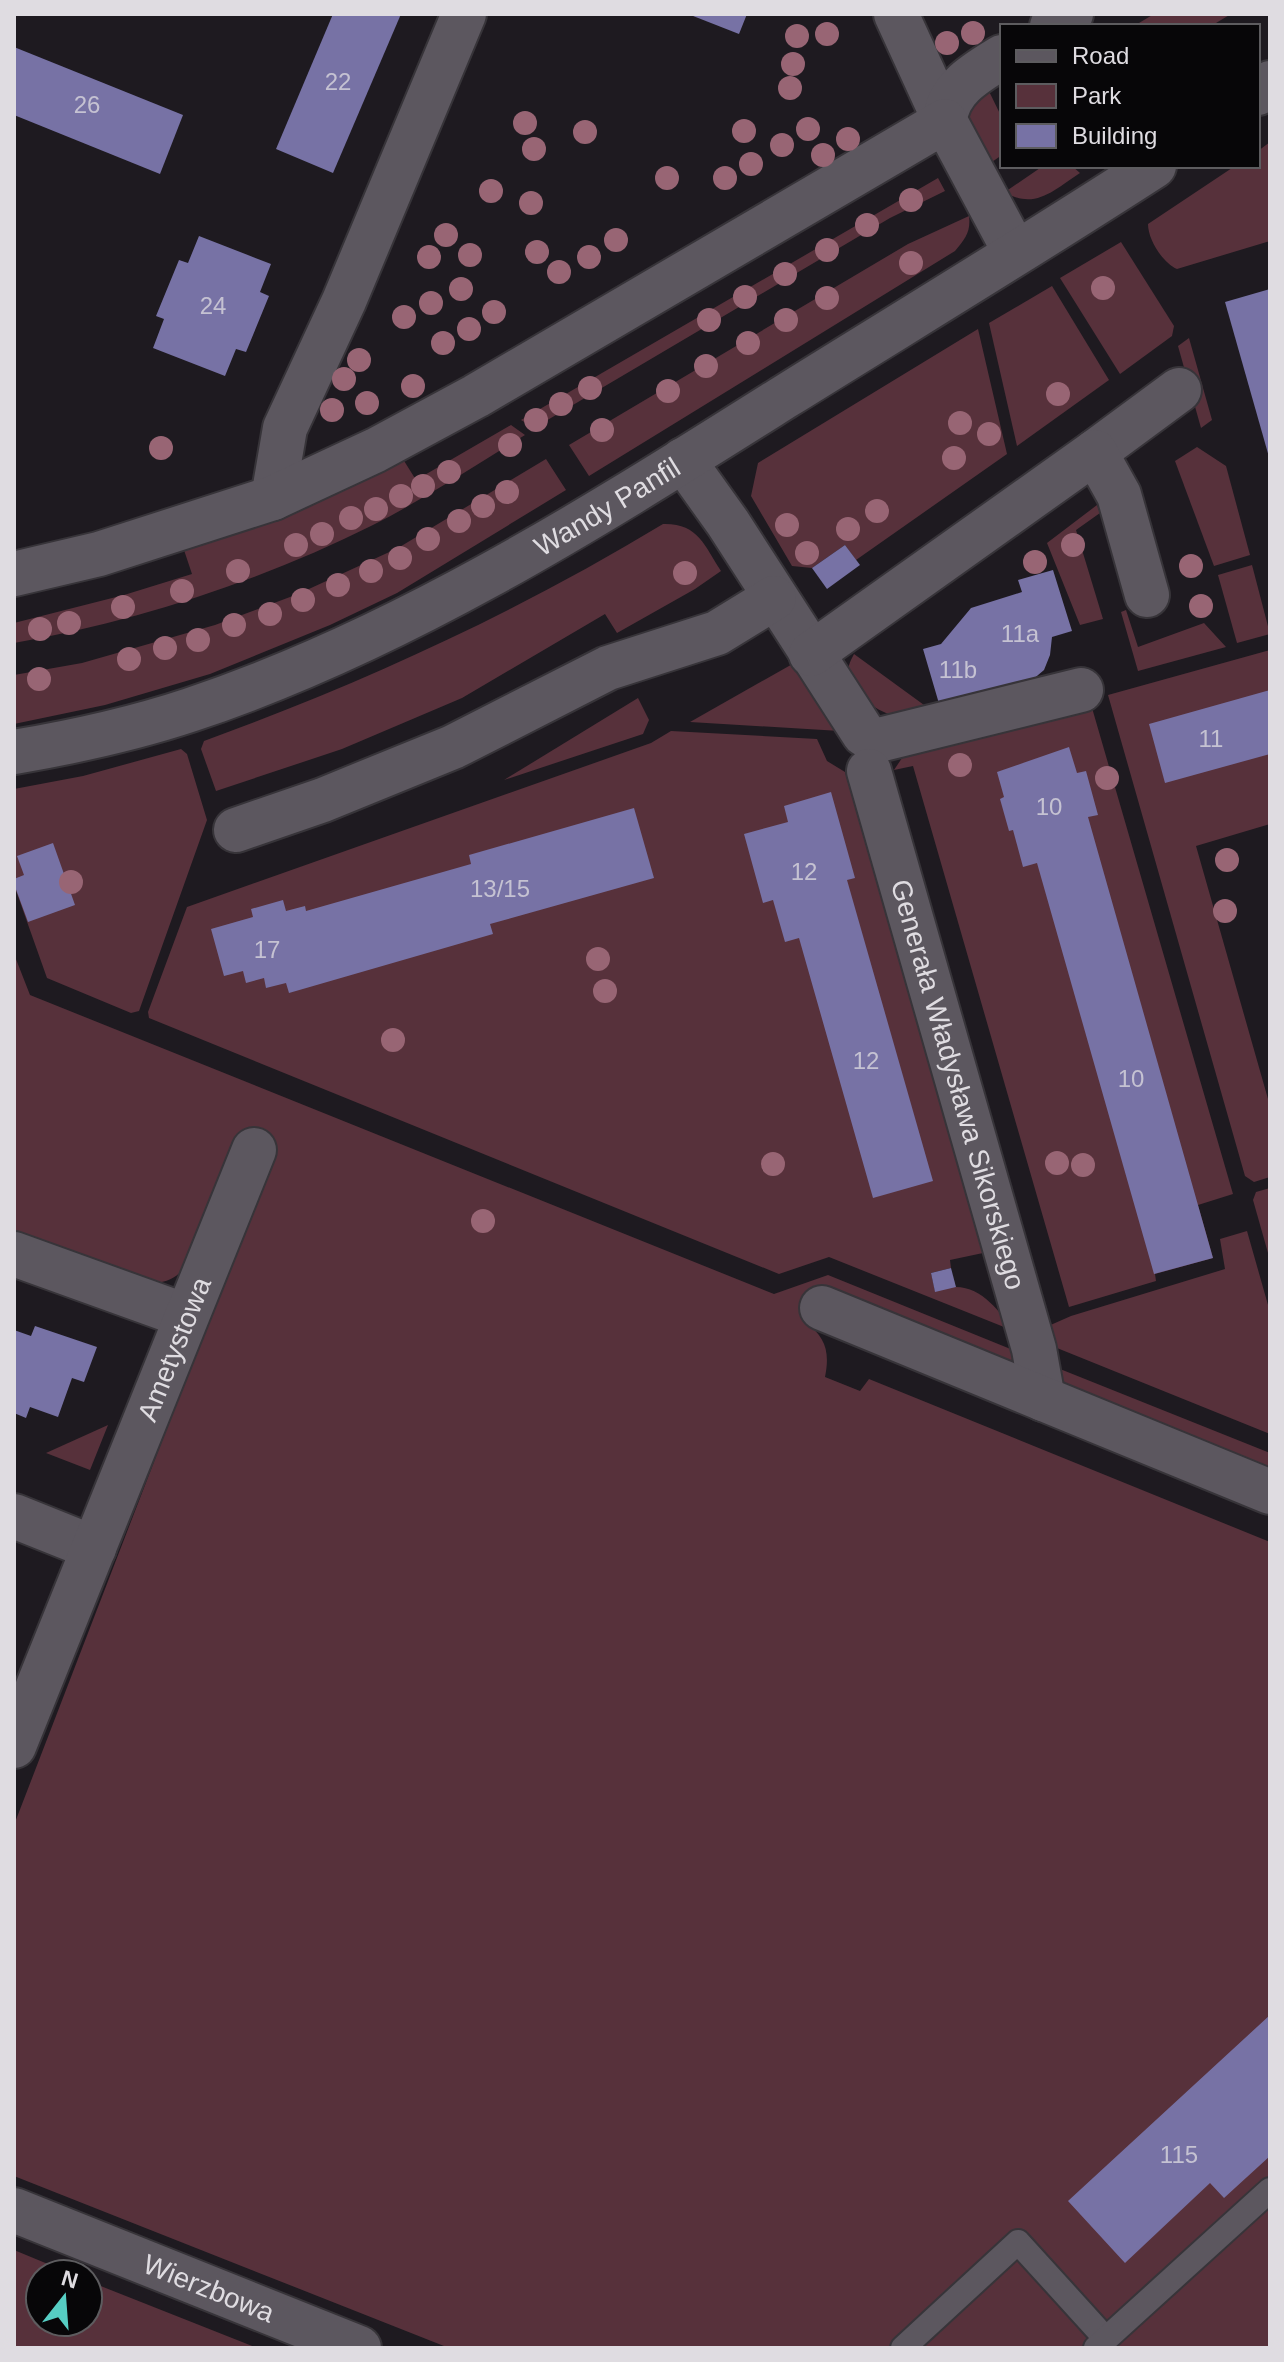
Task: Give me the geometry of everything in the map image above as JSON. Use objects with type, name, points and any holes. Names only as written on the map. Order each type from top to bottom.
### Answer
[{"type":"street","points":[[273,498],[285,428],[344,301],[464,14]]},
{"type":"street","points":[[896,14],[945,121],[1015,252]]},
{"type":"street","points":[[945,121],[946,107],[954,92],[1000,58]]},
{"type":"street","points":[[14,574],[99,554],[273,498],[376,450],[476,396],[945,121]]},
{"type":"street","name":"Wandy Panfil","points":[[14,752],[78,741],[190,710],[312,662],[449,597],[683,460],[1151,168]]},
{"type":"street","points":[[811,654],[1179,390]]},
{"type":"street","points":[[1095,452],[1119,495],[1147,595]]},
{"type":"street","points":[[683,460],[728,523],[864,734],[875,741],[1081,690]]},
{"type":"street","points":[[236,830],[323,800],[453,747],[608,668],[717,633],[774,598]]},
{"type":"street","name":"Generała Władysława Sikorskiego","points":[[869,771],[1034,1349],[1043,1399]]},
{"type":"street","name":"Ametystowa","points":[[14,1746],[254,1150]]},
{"type":"street","points":[[14,1254],[186,1316]]},
{"type":"street","points":[[822,1308],[1270,1492]]},
{"type":"street","points":[[14,1516],[94,1548]]},
{"type":"street","name":"Wierzbowa","points":[[14,2210],[359,2348]]},
{"type":"lane","points":[[903,2348],[1018,2242],[1101,2343],[1270,2190]]},
{"type":"green space","points":[[1154,14],[1231,14],[1214,24],[1137,24]]},
{"type":"green space","points":[[985,83],[1000,114],[1000,156],[986,166],[965,116]]},
{"type":"green space","points":[[1270,142],[1270,241],[1177,269],[1172,266],[1153,244],[1148,224],[1232,168],[1260,168],[1260,150]]},
{"type":"green space","points":[[1040,168],[1074,168],[1080,173],[1035,199],[1005,192]]},
{"type":"green space","points":[[938,178],[945,191],[890,218],[534,428],[521,420]]},
{"type":"green space","points":[[969,216],[966,235],[955,251],[589,476],[569,445],[908,244]]},
{"type":"green space","points":[[1121,242],[1174,326],[1172,336],[1120,374],[1060,278]]},
{"type":"green space","points":[[1052,286],[1109,380],[1017,446],[989,323]]},
{"type":"green space","points":[[978,329],[1007,454],[856,560],[845,545],[812,568],[792,566],[751,496],[758,463]]},
{"type":"green space","points":[[1189,338],[1212,420],[1201,428],[1178,346]]},
{"type":"green space","points":[[511,425],[525,435],[412,504],[287,564],[152,611],[14,643],[14,623],[192,574],[183,547],[401,456],[416,480]]},
{"type":"green space","points":[[1197,447],[1226,466],[1250,555],[1214,566],[1175,461]]},
{"type":"green space","points":[[546,459],[566,490],[397,593],[330,625],[210,674],[105,705],[14,724],[14,675],[82,663],[215,625],[298,594],[398,548]]},
{"type":"green space","points":[[1097,505],[1100,513],[1076,530],[1103,619],[1080,625],[1047,543]]},
{"type":"green space","points":[[663,524],[684,527],[699,537],[721,571],[617,633],[605,614],[462,698],[342,749],[216,791],[201,749],[204,741],[322,695],[439,644],[552,587]]},
{"type":"green space","points":[[1252,565],[1270,634],[1237,643],[1218,575]]},
{"type":"green space","points":[[1126,610],[1138,647],[1204,623],[1226,647],[1138,671],[1121,612]]},
{"type":"green space","points":[[1270,650],[1270,824],[1196,846],[1270,1106],[1270,1177],[1254,1182],[1245,1176],[1108,695]]},
{"type":"green space","points":[[854,654],[935,713],[897,716],[868,703],[849,678],[848,669]]},
{"type":"green space","points":[[796,662],[840,731],[690,722]]},
{"type":"green space","points":[[638,698],[649,720],[643,734],[504,780]]},
{"type":"green space","points":[[1090,701],[1233,1194],[1198,1205],[1213,1258],[1155,1274],[1156,1281],[1069,1307],[913,766],[894,770],[911,751]]},
{"type":"green space","points":[[671,731],[817,739],[827,761],[845,772],[983,1253],[950,1260],[951,1268],[931,1273],[935,1291],[953,1287],[972,1290],[989,1301],[1014,1331],[829,1257],[779,1274],[149,1018],[148,1012],[187,907],[651,743]]},
{"type":"green space","points":[[181,749],[187,754],[207,820],[139,1011],[131,1013],[47,978],[14,885],[14,789],[83,776]]},
{"type":"green space","points":[[14,954],[30,995],[774,1294],[828,1275],[1013,1350],[1011,1366],[816,1288],[804,1321],[825,1346],[825,1377],[860,1391],[869,1379],[1270,1542],[1270,2348],[449,2348],[14,2176],[14,1825],[273,1153],[186,1266],[176,1276],[164,1281],[154,1283],[14,1234]]},
{"type":"green space","points":[[1270,1188],[1270,1260],[1253,1200],[1256,1192]]},
{"type":"green space","points":[[1247,1231],[1270,1312],[1270,1434],[1052,1346],[1046,1327],[1071,1316],[1225,1269],[1220,1239]]},
{"type":"green space","points":[[1055,1367],[1270,1453],[1270,1470],[1064,1387]]},
{"type":"green space","points":[[108,1425],[90,1470],[46,1453]]},
{"type":"green space","points":[[14,2250],[33,2258],[24,2258],[24,2338],[104,2338],[104,2287],[257,2348],[14,2348]]},
{"type":"building","points":[[333,14],[401,14],[333,173],[276,149]]},
{"type":"building","points":[[688,14],[747,14],[739,34]]},
{"type":"building","points":[[14,47],[183,115],[160,174],[14,115]]},
{"type":"building","points":[[199,236],[271,264],[260,292],[269,296],[246,352],[236,349],[225,376],[153,348],[164,319],[156,316],[179,260],[188,263]]},
{"type":"building","points":[[1270,289],[1270,457],[1269,457],[1225,302]]},
{"type":"building","points":[[845,545],[860,565],[827,589],[812,568]]},
{"type":"building","points":[[1053,570],[1072,631],[1052,637],[1044,670],[1031,681],[940,707],[923,649],[941,644],[971,608],[1022,592],[1018,580]]},
{"type":"building","points":[[1270,690],[1270,754],[1165,783],[1149,724]]},
{"type":"building","points":[[1069,747],[1077,773],[1086,771],[1098,815],[1088,817],[1213,1258],[1154,1274],[1037,863],[1023,867],[1000,799],[1004,797],[997,772]]},
{"type":"building","points":[[831,792],[855,878],[847,880],[933,1181],[873,1198],[799,938],[785,942],[773,900],[763,903],[744,834],[788,822],[784,806]]},
{"type":"building","points":[[634,808],[654,878],[490,924],[493,934],[289,993],[286,983],[266,988],[264,978],[246,983],[243,971],[224,976],[211,929],[253,917],[251,909],[283,900],[286,911],[305,906],[306,911],[471,864],[469,855]]},
{"type":"building","points":[[53,843],[75,905],[28,922],[14,884],[14,879],[24,875],[17,856]]},
{"type":"building","points":[[951,1268],[956,1287],[935,1292],[931,1273]]},
{"type":"building","points":[[35,1326],[97,1347],[84,1382],[72,1378],[58,1417],[30,1407],[26,1418],[14,1413],[14,1330],[31,1336]]},
{"type":"building","points":[[1270,2015],[1270,2156],[1224,2198],[1210,2183],[1125,2263],[1068,2201]]}]
